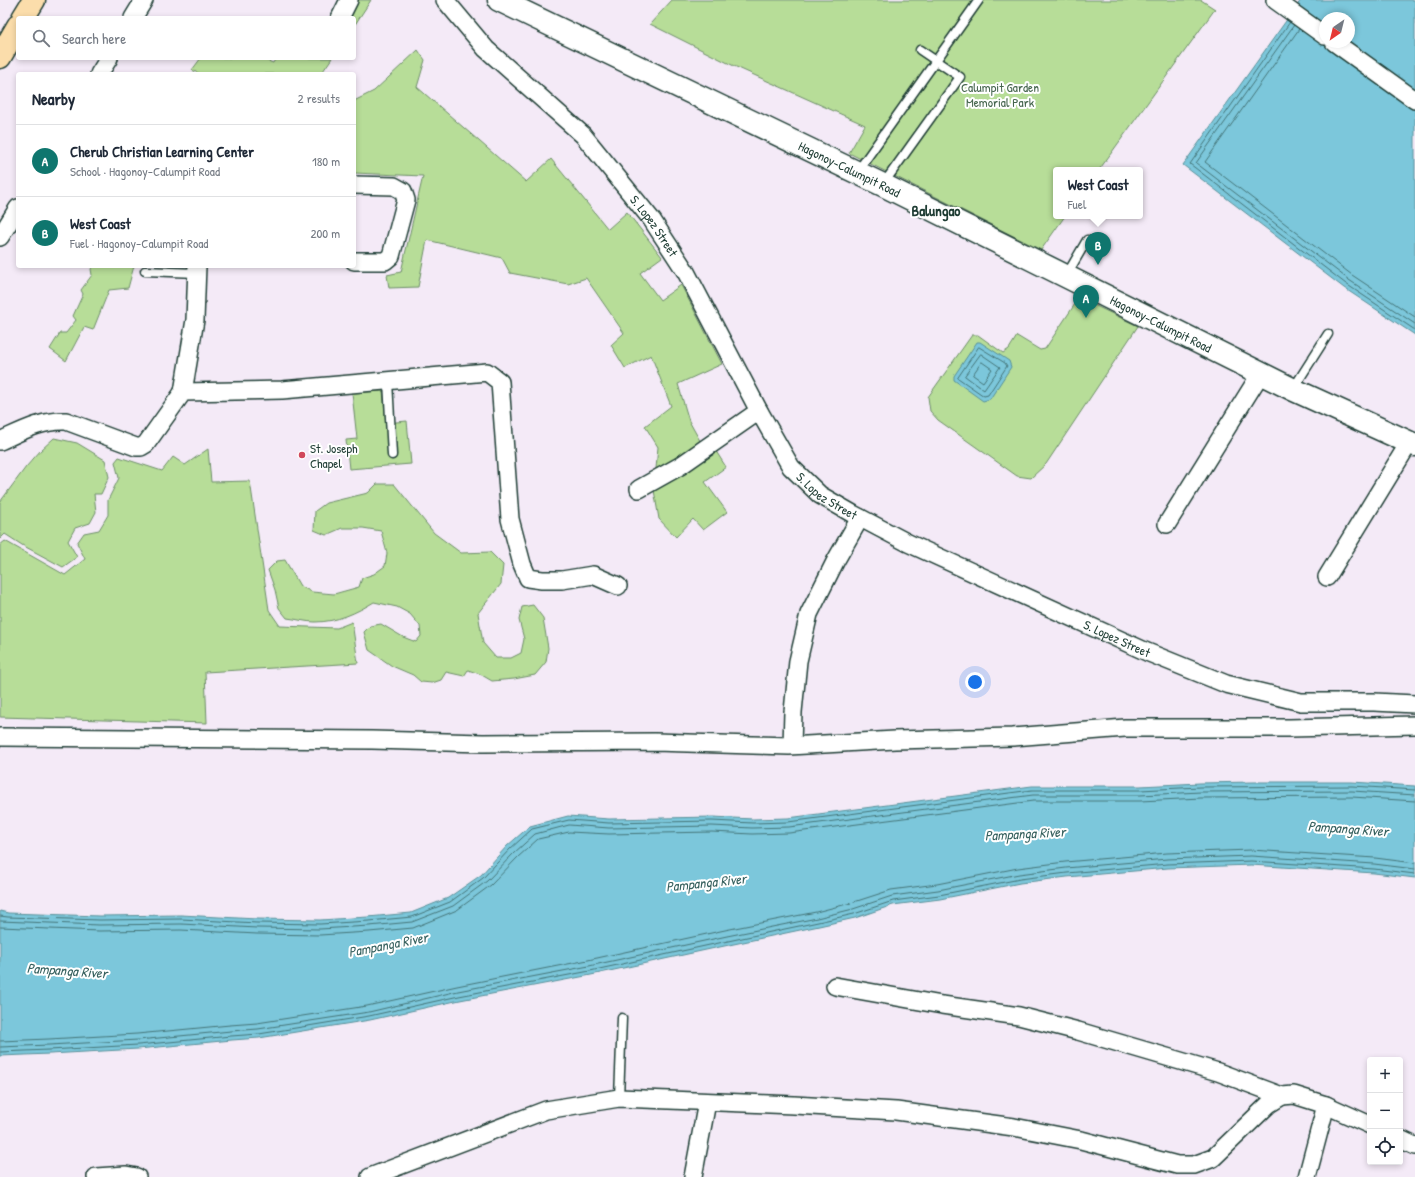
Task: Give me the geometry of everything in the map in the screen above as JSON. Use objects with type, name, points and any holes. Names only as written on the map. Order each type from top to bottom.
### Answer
[{"type":"highway","points":[[24,16],[34,0]]},
{"type":"highway","points":[[0,57],[16,29]]},
{"type":"main road","name":"Hagonoy-Calumpit Road","points":[[499,0],[857,172],[1292,389],[1412,444]]},
{"type":"street","points":[[134,16],[144,0]]},
{"type":"street","points":[[341,16],[349,0]]},
{"type":"street","name":"S. Lopez Street","points":[[444,0],[486,49],[583,135],[652,220],[686,272],[759,411],[791,467],[820,495],[908,543],[1147,652],[1226,684],[1301,702],[1374,702],[1415,704]]},
{"type":"street","points":[[1275,0],[1319,32]]},
{"type":"street","points":[[1342,48],[1415,100]]},
{"type":"street","points":[[100,72],[108,60]]},
{"type":"street","points":[[356,185],[394,186],[403,191],[406,200],[392,256],[386,261],[356,261]]},
{"type":"street","points":[[0,237],[16,211]]},
{"type":"street","points":[[0,441],[39,423],[55,420],[66,421],[136,447],[141,447],[146,444],[183,392],[195,320],[197,270]]},
{"type":"street","points":[[183,392],[282,390],[487,372],[500,382],[510,519],[522,564],[528,578],[562,580],[593,575],[618,586]]},
{"type":"street","points":[[1167,524],[1261,373]]},
{"type":"street","points":[[639,489],[680,466],[759,411]]},
{"type":"street","points":[[1327,577],[1412,444]]},
{"type":"street","points":[[792,745],[793,712],[798,661],[809,614],[836,560],[860,518]]},
{"type":"street","points":[[0,737],[317,739],[483,743],[655,742],[792,745],[896,740],[1013,738],[1125,728],[1290,728],[1415,725]]},
{"type":"street","points":[[835,986],[1026,1018],[1078,1031],[1218,1072],[1282,1096],[1294,1095],[1326,1105],[1367,1124]]},
{"type":"street","points":[[370,1177],[546,1110],[619,1098],[794,1105],[896,1111],[1014,1127],[1081,1140],[1177,1165],[1194,1165],[1212,1158],[1269,1104],[1282,1096]]},
{"type":"street","points":[[693,1177],[707,1102]]},
{"type":"street","points":[[1307,1177],[1326,1105]]},
{"type":"street","points":[[1403,1140],[1415,1146]]},
{"type":"street","points":[[96,1177],[129,1176]]},
{"type":"lane","points":[[857,172],[979,0]]},
{"type":"lane","points":[[883,185],[960,77],[920,50]]},
{"type":"lane","points":[[1066,276],[1088,240]]},
{"type":"lane","points":[[145,271],[197,270]]},
{"type":"lane","points":[[1292,389],[1328,334]]},
{"type":"lane","points":[[388,381],[392,455]]},
{"type":"lane","points":[[619,1098],[622,1018]]},
{"type":"green space","points":[[342,0],[371,0],[356,23],[356,16],[330,16]]},
{"type":"green space","name":"Calumpit Garden Memorial Park","points":[[672,0],[1201,0],[1215,9],[1101,167],[1053,167],[1053,219],[1063,219],[1041,250],[849,153],[865,125],[734,66],[650,24]]},
{"type":"green space","points":[[418,50],[425,60],[417,87],[526,182],[551,159],[608,229],[627,212],[662,257],[640,273],[660,300],[681,285],[722,364],[678,384],[689,421],[704,448],[712,445],[726,467],[705,482],[727,512],[703,530],[693,519],[676,537],[659,519],[654,490],[658,447],[645,426],[671,406],[651,355],[625,368],[611,345],[624,333],[586,278],[568,284],[510,273],[502,258],[427,240],[418,287],[389,288],[387,275],[401,272],[423,176],[356,173],[356,100],[374,91]]},
{"type":"green space","points":[[200,60],[265,60],[273,63],[275,60],[331,60],[322,72],[196,72],[192,70]]},
{"type":"green space","points":[[133,268],[128,288],[109,290],[93,330],[84,327],[66,361],[50,349],[60,333],[66,333],[76,320],[73,316],[83,294],[81,290],[92,275],[91,269]]},
{"type":"green space","points":[[1079,298],[1138,326],[1046,464],[1031,478],[1017,476],[938,420],[930,411],[928,397],[972,335],[978,335],[1003,353],[1009,349],[1017,336],[1040,350],[1045,349]]},
{"type":"green space","points":[[383,391],[386,423],[407,421],[411,464],[349,469],[346,440],[357,439],[352,393]]},
{"type":"green space","points":[[54,438],[77,443],[105,460],[109,477],[101,494],[94,494],[96,512],[90,523],[75,528],[68,541],[77,557],[63,567],[5,534],[0,539],[0,502],[26,467]]},
{"type":"green space","points":[[208,449],[211,482],[250,481],[269,610],[280,626],[337,628],[352,622],[358,663],[205,672],[207,723],[0,717],[0,545],[5,541],[65,575],[85,559],[77,543],[84,533],[99,530],[108,515],[108,500],[119,478],[115,462],[119,457],[162,471],[173,457],[185,465]]},
{"type":"green space","points":[[377,484],[394,484],[434,533],[461,553],[490,552],[503,565],[501,584],[478,613],[483,643],[496,658],[511,658],[521,653],[524,639],[519,620],[522,607],[533,605],[543,618],[548,648],[546,662],[535,675],[492,681],[480,674],[468,670],[464,676],[446,672],[441,680],[432,683],[421,682],[413,675],[392,666],[369,650],[364,632],[370,626],[381,624],[403,637],[416,642],[421,636],[420,626],[410,614],[397,607],[374,602],[339,619],[323,622],[312,622],[287,618],[279,608],[268,570],[277,561],[285,560],[300,586],[312,592],[334,594],[359,587],[362,578],[374,574],[385,566],[387,553],[381,531],[363,528],[342,528],[326,535],[314,530],[315,511],[326,503],[368,493]]},
{"type":"water","points":[[1301,0],[1415,0],[1415,335],[1344,288],[1183,165]]},
{"type":"water","points":[[977,342],[980,342],[1009,361],[1011,367],[990,399],[983,401],[954,380],[954,376]]},
{"type":"water","name":"Pampanga River","points":[[1254,782],[1352,782],[1415,786],[1415,878],[1374,873],[1251,865],[1168,868],[1067,877],[1020,883],[940,899],[893,905],[855,918],[819,926],[591,975],[460,1000],[370,1020],[259,1038],[138,1049],[0,1056],[0,911],[8,913],[100,916],[181,915],[257,919],[320,920],[411,913],[448,898],[481,875],[507,846],[530,826],[568,816],[609,819],[713,817],[753,819],[788,818],[1032,786],[1140,786]]},
{"type":"place","name":"West Coast","points":[[1098,265]]},
{"type":"place","name":"Cherub Christian Learning Center","points":[[1086,318]]},
{"type":"place","name":"St. Joseph Chapel","points":[[302,455]]},
{"type":"district","name":"Balungao","points":[[936,210]]}]
